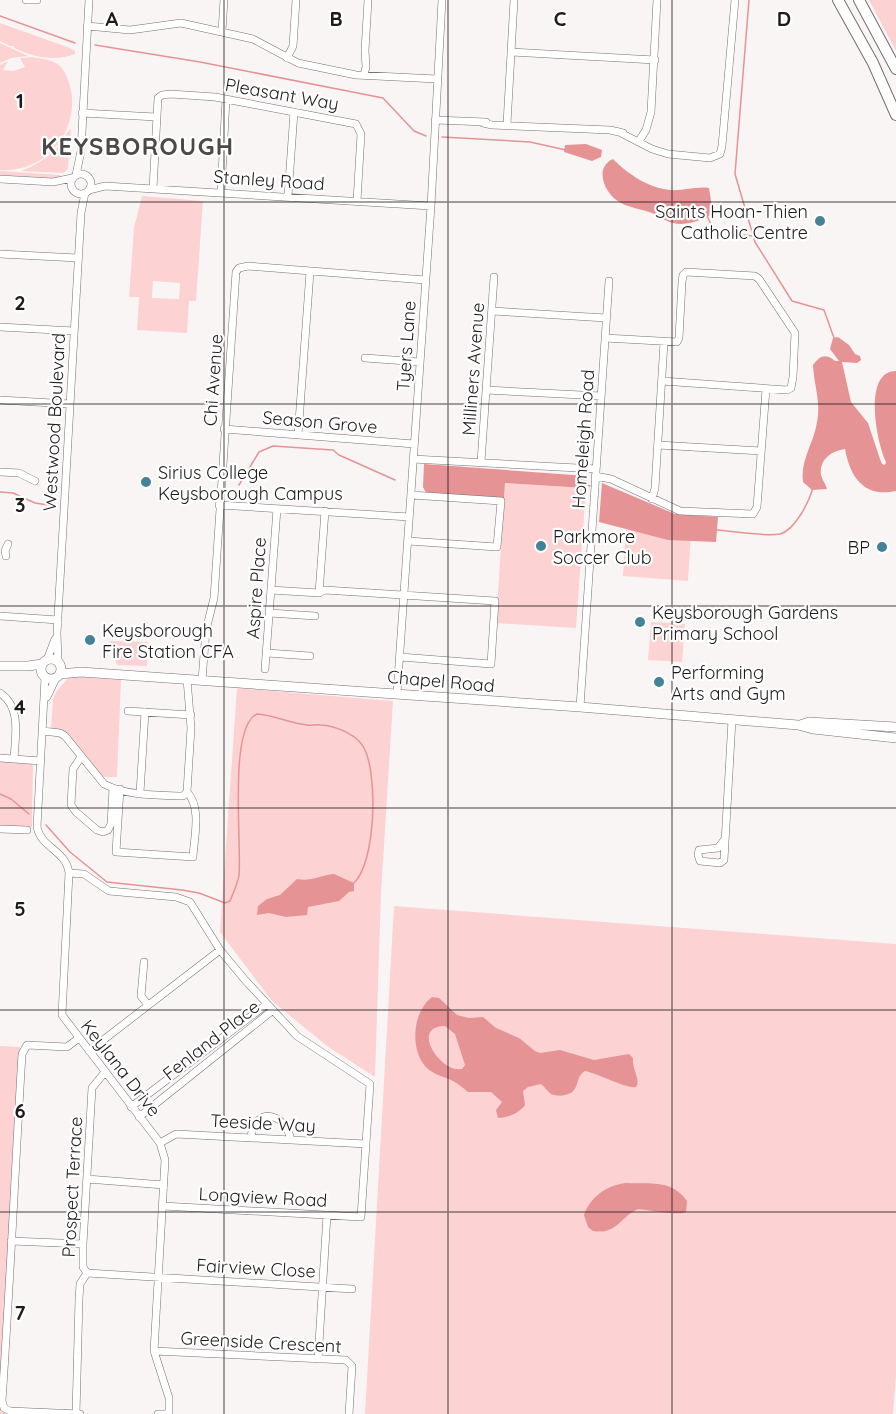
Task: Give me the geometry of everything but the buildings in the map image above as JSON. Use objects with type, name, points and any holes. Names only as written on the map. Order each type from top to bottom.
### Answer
[{"type":"main road","points":[[838,0],[873,63],[896,114]]},
{"type":"main road","points":[[859,0],[896,69]]},
{"type":"main road","points":[[52,659],[59,670],[51,680],[5,666],[52,659]]},
{"type":"main road","points":[[43,677],[40,669],[44,662]]},
{"type":"main road","name":"Chapel Road","points":[[59,670],[580,707],[798,725],[813,729],[896,738]]},
{"type":"main road","name":"Chapel Road","points":[[798,725],[810,722],[896,728]]},
{"type":"street","points":[[26,0],[37,0]]},
{"type":"street","points":[[74,191],[71,184],[81,151],[89,0]]},
{"type":"street","points":[[222,31],[224,0]]},
{"type":"street","points":[[287,58],[293,46],[296,0]]},
{"type":"street","points":[[364,72],[369,0]]},
{"type":"street","name":"Tyers Lane","points":[[397,693],[442,0]]},
{"type":"street","points":[[507,121],[515,0]]},
{"type":"street","points":[[640,139],[651,112],[658,0]]},
{"type":"street","points":[[435,120],[492,125],[507,121],[524,125],[619,132],[640,139],[646,147],[668,154],[705,156],[715,152],[722,141],[735,0]]},
{"type":"street","points":[[87,26],[130,30],[174,23],[253,39],[297,63],[348,72],[437,79]]},
{"type":"street","points":[[512,52],[655,60]]},
{"type":"street","name":"Pleasant Way","points":[[156,117],[157,101],[160,96],[171,94],[226,99],[352,122],[360,128],[357,201]]},
{"type":"street","points":[[221,192],[226,99]]},
{"type":"street","points":[[288,196],[294,112]]},
{"type":"street","points":[[82,113],[156,117],[153,188]]},
{"type":"street","points":[[53,182],[74,191],[87,191],[91,184],[81,151]]},
{"type":"street","points":[[0,179],[53,182],[81,174],[88,178]]},
{"type":"street","name":"Stanley Road","points":[[88,178],[105,186]]},
{"type":"street","name":"Stanley Road","points":[[87,191],[105,186],[153,188],[430,206]]},
{"type":"street","name":"Westwood Boulevard","points":[[74,191],[81,213]]},
{"type":"street","name":"Westwood Boulevard","points":[[59,670],[57,633],[78,258],[81,213],[87,191]]},
{"type":"street","points":[[0,254],[78,258]]},
{"type":"street","name":"Chi Avenue","points":[[202,680],[206,630],[214,598],[236,272],[239,268],[248,266],[425,280]]},
{"type":"street","points":[[298,435],[310,272]]},
{"type":"street","points":[[605,338],[677,342],[682,282],[686,272],[755,276],[795,333],[792,386],[787,390],[662,381]]},
{"type":"street","name":"Milliners Avenue","points":[[481,462],[494,277]]},
{"type":"street","name":"Homeleigh Road","points":[[580,707],[609,280]]},
{"type":"street","points":[[492,311],[606,318]]},
{"type":"street","points":[[0,327],[74,331]]},
{"type":"street","points":[[652,499],[655,488],[664,342]]},
{"type":"street","points":[[364,358],[420,362]]},
{"type":"street","points":[[413,459],[481,462],[596,472],[680,511],[753,514],[757,507],[766,389]]},
{"type":"street","points":[[486,390],[601,396]]},
{"type":"street","points":[[0,400],[70,404]]},
{"type":"street","name":"Season Grove","points":[[224,429],[414,444]]},
{"type":"street","points":[[658,445],[761,451]]},
{"type":"street","points":[[0,472],[19,473],[35,481]]},
{"type":"street","points":[[408,541],[497,547],[501,501],[411,495]]},
{"type":"street","points":[[219,505],[409,517]]},
{"type":"street","name":"Aspire Place","points":[[266,669],[277,509]]},
{"type":"street","points":[[319,593],[325,511]]},
{"type":"street","points":[[271,590],[319,593],[325,590],[495,601],[491,664],[400,657]]},
{"type":"street","points":[[270,613],[315,616]]},
{"type":"street","points":[[0,616],[58,620]]},
{"type":"street","name":"Westwood Boulevard","points":[[44,662],[57,633]]},
{"type":"street","points":[[267,653],[310,656]]},
{"type":"street","points":[[43,713],[49,690],[59,670]]},
{"type":"street","points":[[43,677],[38,832],[65,858],[69,873],[84,874],[109,891],[176,897],[190,902],[220,950],[297,1036],[370,1084],[366,1144]]},
{"type":"street","points":[[43,731],[60,733],[65,736],[104,784],[116,789],[140,793],[183,796],[187,792],[191,715],[187,679]]},
{"type":"street","points":[[0,693],[6,698],[15,716],[17,727],[14,759]]},
{"type":"street","points":[[128,711],[191,715]]},
{"type":"street","points":[[140,793],[145,712]]},
{"type":"street","points":[[725,839],[718,848],[699,850],[700,861],[723,862],[725,857],[732,720]]},
{"type":"street","points":[[81,757],[73,769],[71,805],[97,830],[103,832],[108,830],[111,824],[116,789]]},
{"type":"street","points":[[0,758],[41,761]]},
{"type":"street","points":[[116,789],[116,852],[194,857],[196,806],[193,798],[187,792]]},
{"type":"street","points":[[0,829],[27,830]]},
{"type":"street","name":"Keylana Drive","points":[[69,873],[62,1014],[160,1143],[165,1160],[154,1351],[169,1398],[169,1414]]},
{"type":"street","points":[[89,1051],[220,950]]},
{"type":"street","points":[[144,962],[141,996],[148,1005]]},
{"type":"street","name":"Fenland Place","points":[[131,1107],[267,1004]]},
{"type":"street","name":"Fenland Place","points":[[139,1117],[273,1010]]},
{"type":"street","points":[[78,1414],[10,1411],[4,1408],[2,1401],[22,1054],[27,1045],[67,1047],[79,1038]]},
{"type":"street","name":"Prospect Terrace","points":[[78,1414],[78,1299],[80,1284],[87,1273],[83,1267],[83,1244],[92,1088],[105,1072]]},
{"type":"street","points":[[250,1137],[254,1125],[260,1119],[268,1116],[276,1117],[285,1123],[291,1140]]},
{"type":"street","name":"Teeside Way","points":[[160,1143],[176,1134],[366,1144]]},
{"type":"street","name":"Longview Road","points":[[163,1206],[361,1217],[366,1144]]},
{"type":"street","points":[[87,1179],[164,1185]]},
{"type":"street","points":[[318,1359],[327,1215]]},
{"type":"street","points":[[11,1241],[83,1244]]},
{"type":"street","name":"Fairview Close","points":[[87,1273],[352,1289]]},
{"type":"street","name":"Greenside Crescent","points":[[154,1351],[346,1360],[352,1366],[349,1414]]},
{"type":"street","points":[[158,1414],[169,1414]]},
{"type":"shaded area","points":[[869,0],[896,0],[896,51]]},
{"type":"shaded area","points":[[0,23],[70,48],[75,51],[75,54],[52,58],[21,51],[0,41]]},
{"type":"shaded area","points":[[0,43],[28,56],[11,58],[0,63]]},
{"type":"shaded area","points":[[32,57],[53,62],[64,70],[71,90],[70,121],[64,135],[44,157],[31,165],[0,170],[0,65],[8,61],[3,70],[13,71],[25,67],[20,58]]},
{"type":"shaded area","points":[[71,129],[68,169],[63,173],[21,171],[37,164],[51,153]]},
{"type":"shaded area","points":[[586,144],[602,150],[601,157],[592,161],[564,152],[565,145]]},
{"type":"shaded area","points":[[613,159],[632,175],[663,189],[709,188],[712,207],[709,216],[701,220],[677,224],[621,203],[610,194],[604,181],[604,169]]},
{"type":"shaded area","points":[[0,171],[60,175],[60,179],[0,175]]},
{"type":"shaded area","points":[[142,196],[203,201],[196,301],[189,301],[187,333],[137,330],[139,297],[129,297],[134,228]],"holes":[[[153,281],[180,283],[179,299],[152,298]]]},
{"type":"shaded area","points":[[838,337],[860,356],[861,360],[857,363],[842,362],[851,402],[868,423],[882,464],[885,465],[876,425],[876,395],[879,383],[885,374],[896,371],[896,491],[875,491],[860,483],[847,459],[845,449],[831,454],[822,465],[821,475],[827,489],[812,490],[803,482],[805,459],[818,415],[813,365],[823,357],[839,361],[830,349],[833,338]]},
{"type":"shaded area","points":[[424,464],[587,476],[586,488],[505,483],[504,498],[426,493],[423,487]]},
{"type":"shaded area","name":"Parkmore Soccer Club","points":[[505,483],[586,488],[576,628],[496,623]]},
{"type":"shaded area","points":[[602,483],[675,514],[718,517],[716,542],[668,540],[599,522]]},
{"type":"shaded area","points":[[626,530],[691,535],[688,581],[623,576]]},
{"type":"shaded area","points":[[651,622],[685,624],[682,662],[648,660]]},
{"type":"shaded area","points":[[109,641],[148,642],[147,666],[117,665]]},
{"type":"shaded area","points":[[70,676],[121,680],[117,777],[102,777],[61,730],[51,728],[53,700],[56,692]]},
{"type":"shaded area","points":[[237,688],[393,701],[381,894],[375,1077],[327,1046],[272,1001],[220,932]]},
{"type":"shaded area","points":[[0,761],[32,763],[33,765],[32,827],[0,826]]},
{"type":"shaded area","points":[[334,874],[354,883],[354,891],[349,892],[339,901],[308,907],[307,915],[286,917],[269,913],[257,915],[258,906],[267,899],[280,895],[297,879],[306,880]]},
{"type":"shaded area","points":[[394,906],[896,944],[896,1374],[893,1414],[365,1414]]},
{"type":"shaded area","points":[[432,997],[439,998],[457,1015],[469,1018],[483,1017],[496,1028],[519,1038],[540,1053],[560,1050],[594,1060],[629,1054],[633,1058],[637,1078],[636,1087],[626,1086],[585,1071],[579,1077],[573,1091],[565,1095],[551,1094],[541,1084],[528,1087],[523,1091],[525,1105],[513,1114],[498,1118],[496,1110],[502,1102],[491,1092],[468,1092],[455,1082],[431,1071],[422,1062],[418,1053],[415,1032],[420,1012]],"holes":[[[445,1026],[455,1034],[465,1065],[462,1069],[454,1069],[445,1064],[438,1058],[429,1041],[430,1033],[435,1028]]]},
{"type":"shaded area","points":[[0,1046],[20,1047],[1,1412],[21,1414],[0,1414]]},
{"type":"shaded area","points":[[626,1183],[660,1184],[674,1189],[687,1201],[686,1212],[671,1213],[638,1209],[613,1228],[601,1232],[593,1231],[588,1227],[584,1215],[590,1203],[606,1189]]},
{"type":"waterway","points":[[749,0],[735,174],[755,242],[792,301],[824,310],[834,338]]},
{"type":"waterway","points":[[0,16],[75,43]]},
{"type":"waterway","points":[[95,45],[200,62],[383,98],[414,131],[426,136]]},
{"type":"waterway","points":[[442,137],[530,142],[566,150]]},
{"type":"waterway","points":[[707,216],[719,233]]},
{"type":"waterway","points":[[744,235],[752,236]]},
{"type":"waterway","points":[[239,485],[259,452],[273,446],[333,450],[339,455],[395,480]]},
{"type":"waterway","points":[[585,484],[590,486]]},
{"type":"waterway","points":[[717,530],[780,534],[796,521],[805,508],[813,488]]},
{"type":"waterway","points":[[0,492],[13,493],[35,503],[55,506]]},
{"type":"waterway","points":[[46,825],[70,852],[107,882],[199,893],[225,903],[230,901],[239,875],[239,763],[242,740],[248,723],[257,714],[300,724],[328,726],[355,737],[364,748],[371,777],[373,797],[371,838],[367,857],[354,883]]},
{"type":"waterway","points":[[0,794],[11,799],[29,814]]},
{"type":"place","name":"Saints Hoan-Thien Catholic Centre","points":[[820,221]]},
{"type":"place","name":"Sirius College Keysborough Campus","points":[[146,482]]},
{"type":"place","name":"Parkmore Soccer Club","points":[[541,546]]},
{"type":"place","name":"BP","points":[[882,547]]},
{"type":"place","name":"Keysborough Gardens Primary School","points":[[640,622]]},
{"type":"place","name":"Keysborough Fire Station CFA","points":[[90,640]]},
{"type":"place","name":"Performing Arts and Gym","points":[[659,682]]},
{"type":"district","name":"KEYSBOROUGH","points":[[138,146]]}]
